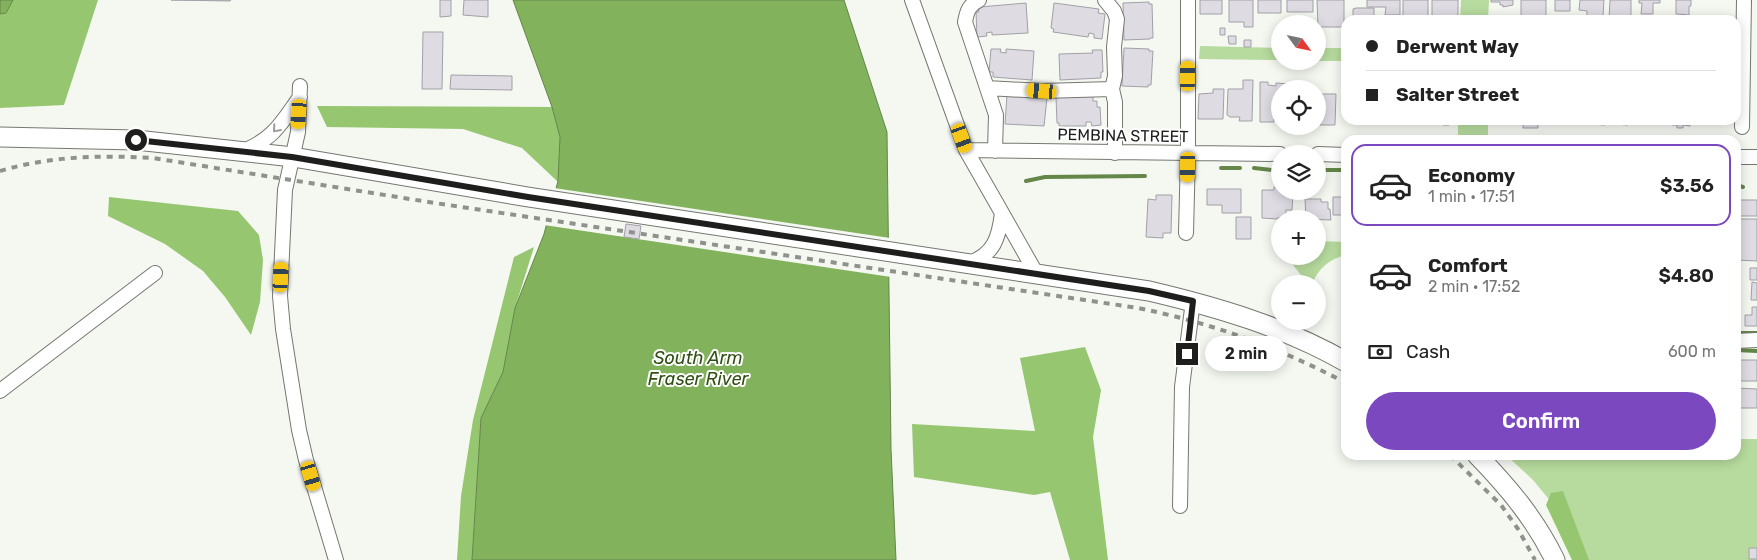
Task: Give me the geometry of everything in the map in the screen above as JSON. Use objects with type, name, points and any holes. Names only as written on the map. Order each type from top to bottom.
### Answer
[{"type":"main road","points":[[0,137],[136,140],[292,157],[528,197],[1149,291],[1234,313],[1287,333],[1341,360]]},
{"type":"main road","points":[[1483,460],[1530,514],[1555,560]]},
{"type":"street","points":[[912,0],[966,150],[1036,273]]},
{"type":"street","points":[[978,0],[966,12],[966,22],[996,115],[996,151]]},
{"type":"street","points":[[1097,0],[1110,0]]},
{"type":"street","points":[[1105,0],[1114,11],[1117,19],[1114,47],[1115,76],[1112,89],[1115,102],[1115,153]]},
{"type":"street","points":[[1186,233],[1188,0]]},
{"type":"street","points":[[1741,34],[1744,0]]},
{"type":"street","points":[[987,88],[1042,91],[1112,89]]},
{"type":"street","points":[[243,151],[256,146],[278,128],[300,91],[298,132],[286,178],[280,296],[301,438],[336,560]]},
{"type":"street","points":[[1741,104],[1742,127]]},
{"type":"street","name":"PEMBINA STREET","points":[[966,150],[1271,154]]},
{"type":"street","points":[[1326,154],[1341,155]]},
{"type":"street","points":[[1741,157],[1757,157]]},
{"type":"street","points":[[969,263],[986,255],[993,246],[998,238],[1002,213]]},
{"type":"street","points":[[0,391],[154,272]]},
{"type":"street","points":[[1180,506],[1182,387],[1193,301]]},
{"type":"street","points":[[1741,340],[1757,340]]},
{"type":"shaded area","points":[[13,0],[98,0],[64,105],[0,108],[0,14],[6,13]]},
{"type":"shaded area","points":[[1461,0],[1489,0],[1488,15],[1460,15]]},
{"type":"shaded area","points":[[1200,46],[1271,48],[1271,60],[1199,59]]},
{"type":"shaded area","points":[[1326,48],[1341,48],[1341,61],[1326,61]]},
{"type":"shaded area","points":[[317,106],[552,107],[560,137],[558,182],[522,148],[463,129],[327,127]]},
{"type":"shaded area","points":[[1458,125],[1488,125],[1488,135],[1458,135]]},
{"type":"shaded area","points":[[109,197],[238,211],[259,235],[263,260],[260,302],[251,335],[225,297],[203,271],[165,244],[108,216]]},
{"type":"shaded area","points":[[1326,241],[1341,242],[1341,257],[1326,264]]},
{"type":"shaded area","points":[[534,247],[515,308],[503,372],[481,418],[472,560],[457,560],[461,496],[473,420],[514,257]]},
{"type":"shaded area","points":[[1293,265],[1325,265],[1317,275],[1301,275]]},
{"type":"shaded area","points":[[1085,347],[1101,390],[1093,437],[1108,560],[1070,560],[1050,492],[1034,495],[914,477],[912,424],[1035,431],[1020,358]]},
{"type":"shaded area","points":[[1741,439],[1757,439],[1757,560],[1573,560],[1552,503],[1533,480],[1511,460],[1741,460]]},
{"type":"shaded area","points":[[1563,491],[1589,560],[1572,560],[1546,505],[1551,493]]},
{"type":"water","points":[[0,0],[13,0],[6,13],[0,14]]},
{"type":"water","name":"South Arm Fraser River","points":[[513,0],[844,0],[887,132],[891,449],[896,560],[472,560],[481,418],[503,372],[515,308],[544,234],[558,181],[560,137],[552,107]]},
{"type":"pier","points":[[554,188],[890,238],[891,277],[544,225]]},
{"type":"building","points":[[171,0],[231,0],[230,1]]},
{"type":"building","points":[[440,0],[451,0],[451,16],[440,17]]},
{"type":"building","points":[[464,0],[488,0],[488,17],[463,15]]},
{"type":"building","points":[[1200,0],[1222,0],[1222,14],[1200,14]]},
{"type":"building","points":[[1229,0],[1253,0],[1253,27],[1244,27],[1244,22],[1229,22]]},
{"type":"building","points":[[1258,0],[1281,0],[1281,13],[1258,13]]},
{"type":"building","points":[[1287,0],[1313,0],[1313,12],[1287,12]]},
{"type":"building","points":[[1317,0],[1344,0],[1344,15],[1341,15],[1341,27],[1326,27],[1326,15],[1318,15]]},
{"type":"building","points":[[1367,0],[1400,0],[1400,15],[1385,15],[1386,7],[1367,7]]},
{"type":"building","points":[[1403,0],[1428,0],[1428,15],[1403,15]]},
{"type":"building","points":[[1432,0],[1458,0],[1458,15],[1432,15]]},
{"type":"building","points":[[1491,0],[1513,0],[1513,5],[1503,7],[1503,5],[1500,5],[1500,2],[1491,2]]},
{"type":"building","points":[[1521,0],[1546,0],[1546,15],[1521,15]]},
{"type":"building","points":[[1555,0],[1570,0],[1570,11],[1555,11]]},
{"type":"building","points":[[1580,0],[1604,0],[1603,15],[1587,15],[1587,11],[1579,10]]},
{"type":"building","points":[[1610,0],[1631,0],[1631,15],[1609,15]]},
{"type":"building","points":[[1639,0],[1660,0],[1660,3],[1653,3],[1653,14],[1641,14],[1642,3],[1639,3]]},
{"type":"building","points":[[1676,0],[1691,0],[1689,15],[1676,14]]},
{"type":"building","points":[[1149,2],[1149,4],[1152,4],[1153,38],[1124,40],[1123,3]]},
{"type":"building","points":[[1026,3],[1028,33],[992,35],[992,32],[986,33],[987,36],[977,37],[976,12],[979,12],[978,9],[980,7]]},
{"type":"building","points":[[1054,3],[1099,9],[1098,13],[1105,14],[1102,39],[1094,38],[1094,34],[1089,33],[1088,37],[1053,32],[1054,29],[1051,28]]},
{"type":"building","points":[[1374,8],[1374,15],[1353,15],[1353,9]]},
{"type":"building","points":[[1220,28],[1225,28],[1225,35],[1220,35]]},
{"type":"building","points":[[423,32],[443,32],[442,89],[422,89]]},
{"type":"building","points":[[1228,36],[1236,36],[1236,44],[1229,44]]},
{"type":"building","points":[[1244,40],[1251,40],[1251,47],[1244,47]]},
{"type":"building","points":[[1124,48],[1149,49],[1149,51],[1153,51],[1151,85],[1148,85],[1148,87],[1122,86]]},
{"type":"building","points":[[991,49],[1001,49],[1000,52],[1006,53],[1006,49],[1034,51],[1032,80],[993,77],[993,72],[989,72]]},
{"type":"building","points":[[1092,50],[1102,50],[1103,72],[1101,72],[1101,78],[1060,80],[1059,54],[1093,53]]},
{"type":"building","points":[[451,75],[512,76],[512,90],[450,89]]},
{"type":"building","points":[[1243,80],[1253,80],[1252,121],[1239,121],[1240,117],[1230,117],[1227,115],[1228,89],[1243,89]]},
{"type":"building","points":[[1260,82],[1268,82],[1268,85],[1271,85],[1271,122],[1260,122]]},
{"type":"building","points":[[1213,89],[1224,89],[1223,119],[1198,119],[1199,94],[1213,93]]},
{"type":"building","points":[[1326,94],[1336,94],[1335,125],[1326,125]]},
{"type":"building","points":[[1007,95],[1047,98],[1044,126],[1005,124]]},
{"type":"building","points":[[1093,96],[1093,101],[1097,101],[1097,107],[1100,107],[1101,125],[1092,126],[1091,122],[1086,122],[1086,126],[1059,126],[1059,123],[1057,123],[1056,97]]},
{"type":"building","points":[[1523,125],[1538,125],[1538,128],[1523,128]]},
{"type":"building","points":[[1677,125],[1683,125],[1683,128],[1677,128]]},
{"type":"building","points":[[1207,189],[1241,189],[1241,213],[1222,213],[1222,205],[1207,205]]},
{"type":"building","points":[[1262,190],[1271,190],[1271,200],[1293,200],[1292,210],[1271,210],[1271,219],[1262,218]]},
{"type":"building","points":[[1156,195],[1172,195],[1171,233],[1163,233],[1163,238],[1146,237],[1148,199],[1156,200]]},
{"type":"building","points":[[1333,197],[1341,197],[1341,215],[1333,215]]},
{"type":"building","points":[[1305,200],[1328,202],[1331,220],[1326,220],[1326,210],[1306,210]]},
{"type":"building","points":[[1741,200],[1757,200],[1757,216],[1741,216]]},
{"type":"building","points":[[1236,217],[1251,217],[1251,239],[1236,239]]},
{"type":"building","points":[[1741,219],[1757,219],[1757,261],[1741,260]]},
{"type":"building","points":[[626,224],[641,226],[639,239],[624,237]]},
{"type":"building","points":[[1750,268],[1757,268],[1757,280],[1750,280]]},
{"type":"building","points":[[1752,282],[1757,283],[1757,300],[1751,300]]},
{"type":"building","points":[[1752,307],[1757,307],[1757,326],[1745,326],[1745,315],[1752,315]]},
{"type":"building","points":[[1741,360],[1757,360],[1757,381],[1741,381]]},
{"type":"building","points":[[1741,388],[1757,389],[1757,408],[1741,408]]},
{"type":"building","points":[[1749,548],[1757,548],[1757,559],[1749,559]]},
{"type":"waterway","points":[[1221,168],[1240,168]]},
{"type":"waterway","points":[[1254,168],[1271,170]]},
{"type":"waterway","points":[[1326,170],[1341,170]]},
{"type":"waterway","points":[[1026,181],[1045,177],[1145,176]]},
{"type":"waterway","points":[[1741,333],[1757,333]]},
{"type":"waterway","points":[[1741,350],[1757,351]]},
{"type":"railway","points":[[0,171],[38,162],[76,158],[153,158],[435,203],[1138,308],[1192,321],[1245,338],[1341,380]]},
{"type":"railway","points":[[1455,460],[1501,505],[1518,529],[1535,560]]},
{"type":"route","points":[[136,140],[292,157],[528,197],[1149,291],[1193,301],[1187,354]]}]
